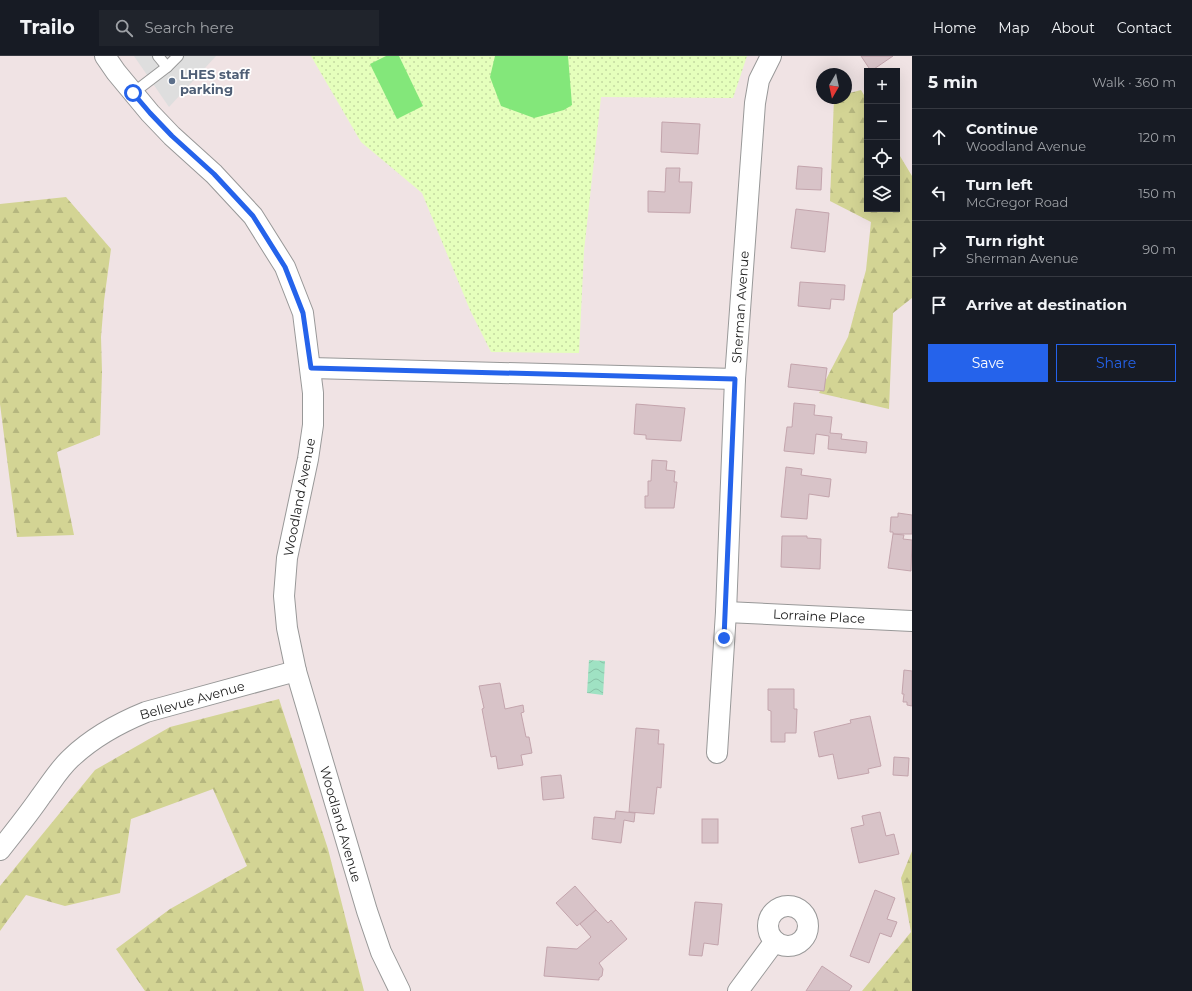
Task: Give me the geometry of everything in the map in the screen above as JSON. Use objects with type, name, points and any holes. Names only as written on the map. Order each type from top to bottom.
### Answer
[{"type":"street","name":"Woodland Avenue","points":[[105,56],[133,93],[166,130],[214,174],[253,216],[285,267],[303,313],[311,368],[313,425],[308,459],[287,558],[284,596],[287,628],[296,671],[367,911],[381,952],[400,991]]},
{"type":"street","name":"Sherman Avenue","points":[[717,753],[726,612],[735,379],[754,103],[759,80],[771,56]]},
{"type":"street","points":[[311,368],[735,379]]},
{"type":"street","name":"Lorraine Place","points":[[726,612],[912,621]]},
{"type":"street","name":"Bellevue Avenue","points":[[0,850],[56,774],[76,754],[104,733],[127,720],[146,712],[296,671]]},
{"type":"street","points":[[738,991],[775,941]]},
{"type":"lane","points":[[158,56],[167,67]]},
{"type":"lane","points":[[133,93],[167,67],[178,56]]},
{"type":"green space","points":[[386,56],[399,56],[423,106],[397,119],[370,64]]},
{"type":"green space","points":[[495,56],[568,56],[572,105],[564,110],[534,118],[501,106],[490,77]]},
{"type":"green space","points":[[861,90],[864,95],[864,212],[900,212],[900,156],[912,176],[912,298],[893,313],[889,409],[819,393],[848,337],[866,270],[871,222],[830,201],[834,104],[852,104],[852,92]]},
{"type":"green space","points":[[66,197],[111,249],[101,337],[102,372],[100,435],[57,452],[74,535],[17,537],[0,404],[0,204]]},
{"type":"green space","points":[[279,699],[328,849],[364,991],[145,991],[116,949],[170,909],[247,866],[213,789],[131,819],[120,893],[65,906],[26,895],[0,931],[0,886],[95,770],[170,727]]},
{"type":"green space","points":[[912,851],[912,991],[862,991],[911,932],[901,878]]},
{"type":"shaded area","name":"LHES staff parking","points":[[134,56],[216,56],[169,107]]},
{"type":"shaded area","points":[[311,56],[747,56],[733,98],[601,97],[584,251],[579,353],[491,352],[470,310],[422,193],[361,142]]},
{"type":"water","points":[[589,660],[605,661],[603,695],[587,693]]},
{"type":"building","points":[[861,56],[893,56],[875,68],[869,68]]},
{"type":"building","points":[[662,122],[700,124],[698,154],[661,152]]},
{"type":"building","points":[[798,166],[822,168],[821,190],[796,189]]},
{"type":"building","points":[[666,168],[680,168],[679,182],[692,182],[690,213],[648,212],[648,191],[665,192]]},
{"type":"building","points":[[796,209],[829,213],[825,252],[791,248]]},
{"type":"building","points":[[800,282],[845,285],[844,300],[831,299],[830,309],[798,306]]},
{"type":"building","points":[[791,364],[827,368],[824,391],[788,387]]},
{"type":"building","points":[[794,403],[815,405],[814,415],[832,417],[830,433],[842,434],[841,439],[867,442],[866,453],[828,449],[829,436],[816,434],[814,454],[784,451],[787,427],[792,427]]},
{"type":"building","points":[[636,404],[685,408],[681,441],[646,439],[646,435],[634,434]]},
{"type":"building","points":[[652,460],[667,461],[666,470],[675,471],[674,482],[677,482],[674,508],[645,508],[645,496],[648,496],[648,481],[651,481]]},
{"type":"building","points":[[786,467],[802,469],[801,475],[831,479],[829,497],[809,494],[807,519],[781,517]]},
{"type":"building","points":[[898,513],[912,515],[912,534],[893,534],[893,532],[890,532],[891,517],[898,517]]},
{"type":"building","points":[[893,534],[904,535],[903,539],[912,540],[911,571],[888,568]]},
{"type":"building","points":[[782,536],[807,536],[807,538],[821,539],[820,569],[781,567]]},
{"type":"building","points":[[904,670],[912,671],[912,706],[907,705],[907,702],[903,702],[904,694],[902,694]]},
{"type":"building","points":[[500,683],[505,709],[523,705],[524,712],[521,713],[526,737],[529,737],[532,753],[521,755],[523,765],[498,769],[496,756],[491,757],[482,709],[484,708],[479,686]]},
{"type":"building","points":[[768,689],[794,689],[794,709],[797,709],[796,733],[785,733],[785,742],[771,742],[771,711],[768,710]]},
{"type":"building","points":[[870,716],[881,766],[868,769],[869,773],[838,779],[833,754],[819,757],[814,732],[851,723],[850,720]]},
{"type":"building","points":[[636,728],[659,730],[658,744],[664,744],[661,788],[657,787],[654,814],[629,812]]},
{"type":"building","points":[[894,757],[909,758],[908,776],[893,775]]},
{"type":"building","points":[[561,775],[564,798],[543,800],[541,777]]},
{"type":"building","points":[[616,811],[635,813],[634,822],[624,820],[621,843],[592,839],[594,817],[615,819]]},
{"type":"building","points":[[880,812],[886,836],[894,834],[899,854],[859,863],[851,828],[864,825],[862,816]]},
{"type":"building","points":[[702,819],[718,819],[718,843],[702,843]]},
{"type":"building","points":[[575,886],[596,910],[577,926],[556,903]]},
{"type":"building","points":[[875,890],[895,898],[887,919],[897,922],[891,937],[880,933],[869,963],[850,956]]},
{"type":"building","points":[[695,902],[722,904],[718,945],[704,943],[702,956],[689,955]]},
{"type":"building","points":[[596,910],[608,923],[611,920],[627,939],[599,963],[603,969],[602,976],[599,980],[544,976],[547,947],[577,949],[591,937],[580,924]]},
{"type":"building","points":[[822,966],[852,986],[849,991],[806,991]]},
{"type":"place","name":"LHES staff parking","points":[[172,81]]},
{"type":"route","points":[[133,93],[172,136],[214,174],[253,216],[285,267],[303,313],[311,368],[735,379],[724,638]]}]
